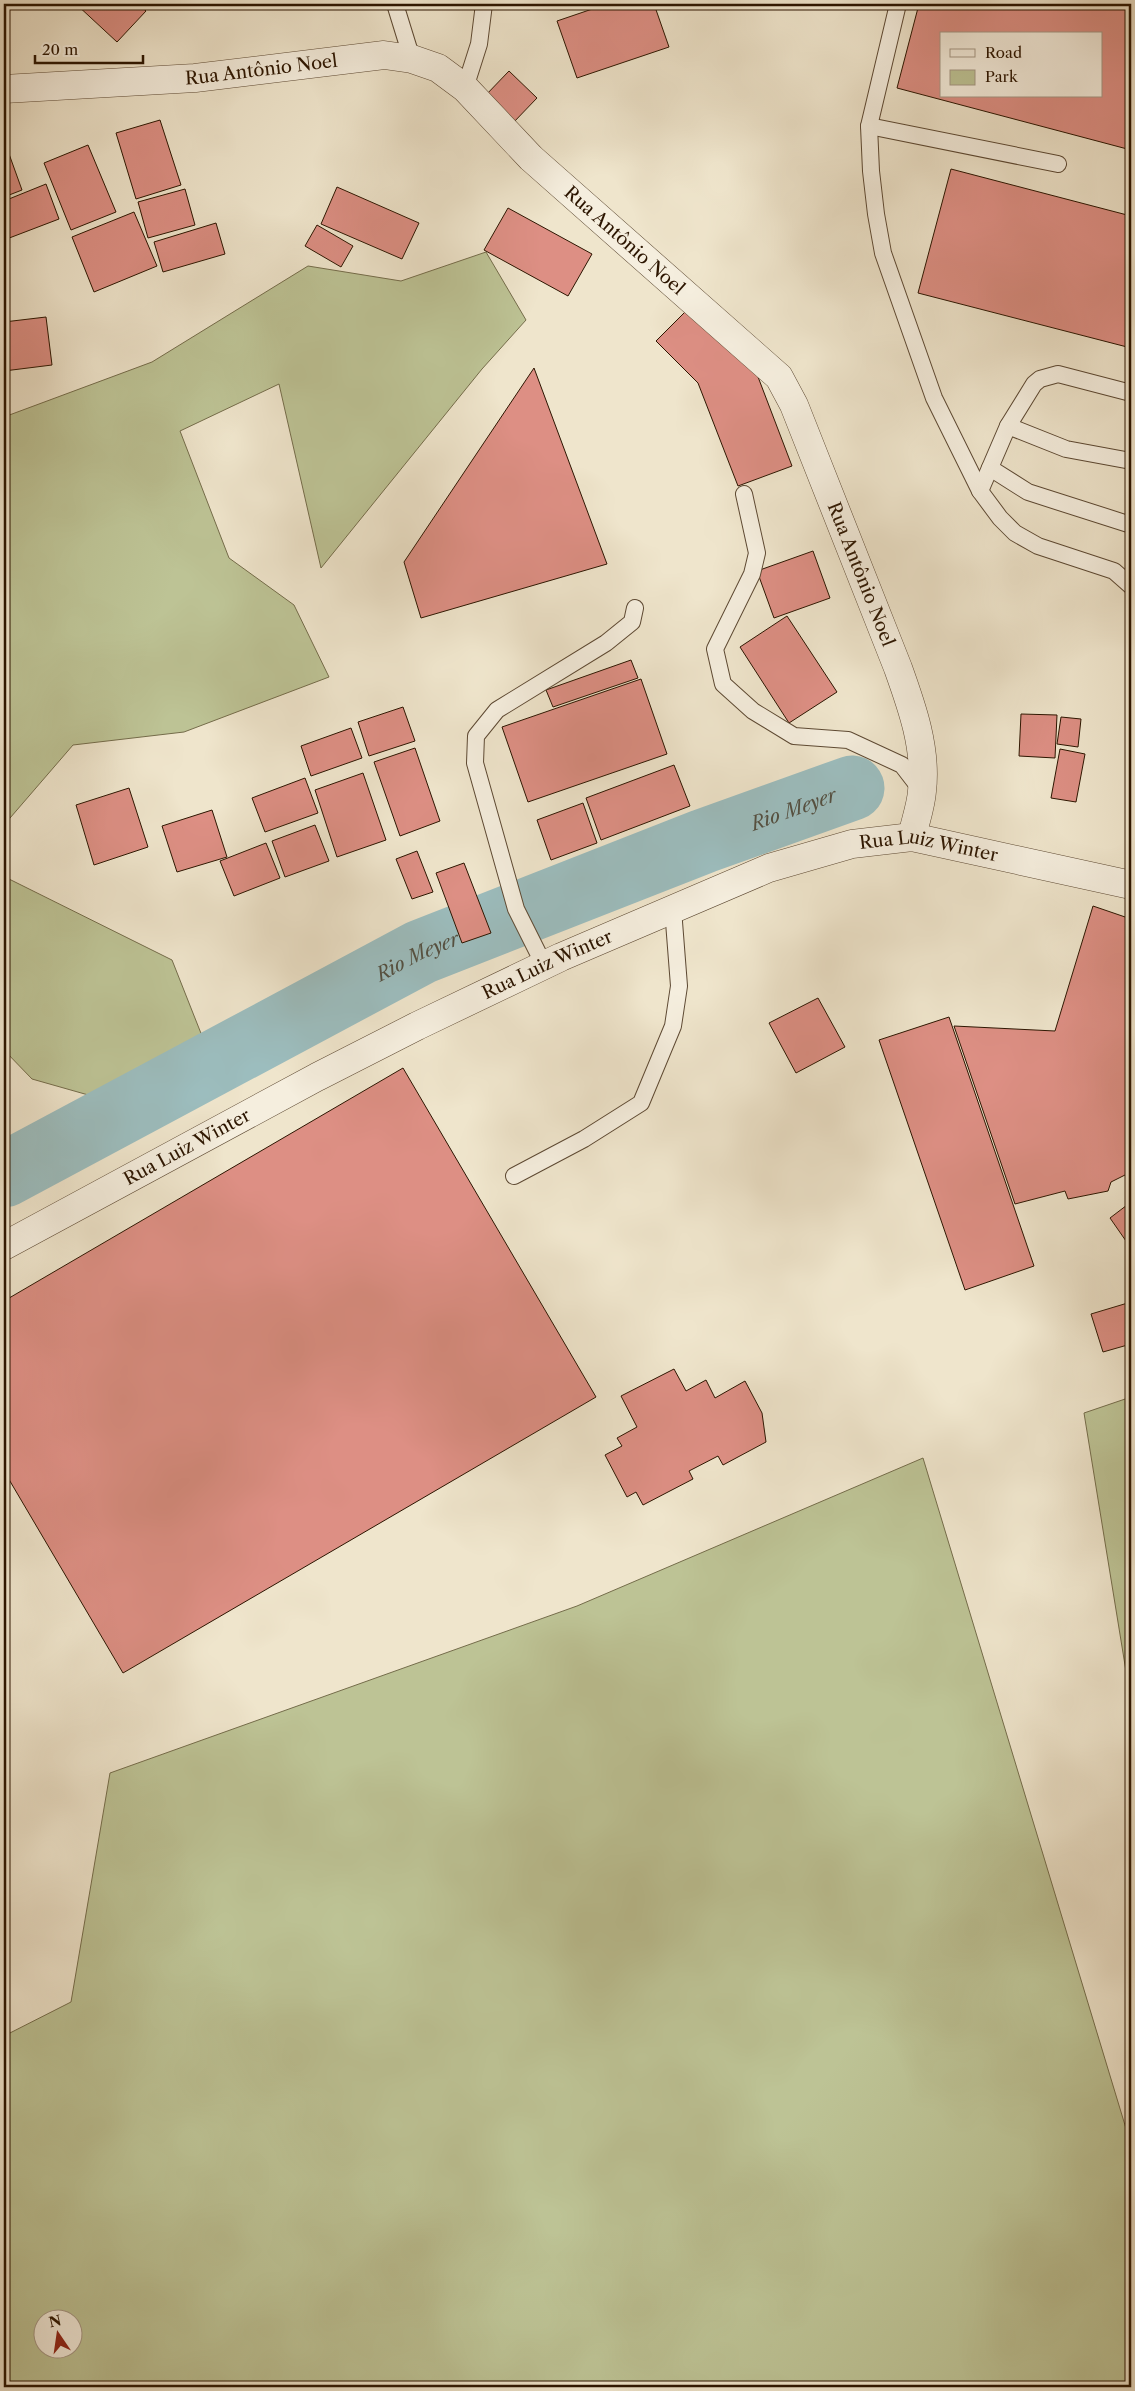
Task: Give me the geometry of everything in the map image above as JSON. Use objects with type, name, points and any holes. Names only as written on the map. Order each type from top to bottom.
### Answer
[{"type":"street","name":"Rua Antônio Noel","points":[[4,89],[195,78],[384,55],[412,59],[438,68],[465,88],[538,164],[779,377],[794,405],[913,710],[921,747],[922,791],[912,836]]},
{"type":"street","name":"Rua Luiz Winter","points":[[4,1246],[317,1076],[543,964],[769,868],[852,844],[912,836],[1131,885]]},
{"type":"lane","points":[[395,4],[412,59]]},
{"type":"lane","points":[[465,88],[479,44],[484,4]]},
{"type":"lane","points":[[898,4],[869,126],[876,214],[884,253],[934,398],[980,491],[1000,518],[1015,534],[1038,546],[1114,571],[1131,586]]},
{"type":"lane","points":[[869,126],[1058,164]]},
{"type":"lane","points":[[980,491],[1008,426],[1034,384],[1049,375],[1058,374],[1131,392]]},
{"type":"lane","points":[[1008,426],[1066,449],[1131,461]]},
{"type":"lane","points":[[990,468],[1028,492],[1131,525]]},
{"type":"lane","points":[[744,494],[757,553],[752,574],[715,649],[723,684],[753,711],[794,736],[848,740],[902,765],[922,791]]},
{"type":"lane","points":[[543,964],[516,909],[475,763],[476,736],[497,710],[606,643],[632,622],[635,608]]},
{"type":"lane","points":[[514,1176],[584,1139],[641,1103],[673,1026],[679,986],[673,909]]},
{"type":"green space","points":[[486,252],[526,320],[482,369],[321,568],[279,384],[180,431],[229,558],[294,605],[329,677],[184,732],[73,745],[4,825],[4,417],[152,362],[308,266],[401,281]]},
{"type":"green space","points":[[4,859],[9,879],[172,960],[206,1046],[120,1104],[32,1079],[4,1050]]},
{"type":"green space","points":[[1131,1397],[1131,1702],[1084,1413]]},
{"type":"green space","points":[[923,1458],[1131,2145],[1131,2387],[4,2387],[4,2036],[71,2002],[110,1773],[577,1606]]},
{"type":"building","points":[[76,4],[138,4],[146,11],[117,42]]},
{"type":"building","points":[[607,4],[654,4],[669,47],[577,78],[557,21]]},
{"type":"building","points":[[919,4],[1131,4],[1131,150],[897,88]]},
{"type":"building","points":[[509,71],[537,98],[512,124],[484,97]]},
{"type":"building","points":[[160,120],[181,185],[136,199],[116,133]]},
{"type":"building","points":[[4,140],[22,190],[4,197]]},
{"type":"building","points":[[88,145],[116,212],[71,230],[44,163]]},
{"type":"building","points":[[951,169],[1131,216],[1131,348],[918,293]]},
{"type":"building","points":[[46,184],[59,219],[4,240],[4,201]]},
{"type":"building","points":[[337,187],[419,223],[402,259],[321,224]]},
{"type":"building","points":[[185,189],[195,225],[148,238],[138,202]]},
{"type":"building","points":[[508,208],[592,254],[568,296],[484,250]]},
{"type":"building","points":[[134,212],[157,266],[94,292],[72,237]]},
{"type":"building","points":[[216,223],[225,254],[163,272],[154,242]]},
{"type":"building","points":[[317,225],[353,246],[341,267],[305,246]]},
{"type":"building","points":[[691,306],[755,369],[792,466],[738,486],[698,383],[656,341]]},
{"type":"building","points":[[46,317],[52,365],[4,371],[4,322]]},
{"type":"building","points":[[534,368],[607,564],[421,618],[404,562]]},
{"type":"building","points":[[813,551],[830,598],[774,618],[757,571]]},
{"type":"building","points":[[787,616],[837,692],[789,723],[740,647]]},
{"type":"building","points":[[631,660],[638,678],[553,707],[546,690]]},
{"type":"building","points":[[641,679],[667,754],[528,802],[502,727]]},
{"type":"building","points":[[403,707],[415,741],[369,756],[358,722]]},
{"type":"building","points":[[1021,714],[1057,715],[1055,758],[1019,756]]},
{"type":"building","points":[[1061,717],[1081,719],[1078,747],[1057,744]]},
{"type":"building","points":[[351,728],[362,758],[311,776],[301,746]]},
{"type":"building","points":[[415,748],[440,821],[400,836],[374,762]]},
{"type":"building","points":[[1060,749],[1085,754],[1076,802],[1051,798]]},
{"type":"building","points":[[674,765],[690,806],[601,840],[586,798]]},
{"type":"building","points":[[363,773],[386,840],[337,857],[315,790]]},
{"type":"building","points":[[305,778],[318,813],[265,832],[252,798]]},
{"type":"building","points":[[129,788],[148,847],[94,865],[76,805]]},
{"type":"building","points":[[583,803],[597,843],[551,860],[537,820]]},
{"type":"building","points":[[212,810],[227,857],[177,872],[162,826]]},
{"type":"building","points":[[315,825],[329,861],[285,877],[272,841]]},
{"type":"building","points":[[266,843],[280,878],[234,896],[220,861]]},
{"type":"building","points":[[417,851],[433,892],[412,899],[396,859]]},
{"type":"building","points":[[464,863],[491,933],[462,943],[436,873]]},
{"type":"building","points":[[1093,906],[1131,919],[1131,1172],[1111,1182],[1108,1191],[1068,1199],[1065,1191],[1015,1204],[954,1026],[1055,1031]]},
{"type":"building","points":[[818,998],[845,1047],[796,1073],[769,1023]]},
{"type":"building","points":[[949,1017],[1034,1266],[965,1290],[879,1040]]},
{"type":"building","points":[[403,1068],[596,1397],[123,1673],[4,1471],[4,1301]]},
{"type":"building","points":[[1131,1202],[1131,1237],[1126,1241],[1110,1218]]},
{"type":"building","points":[[1131,1302],[1131,1344],[1103,1352],[1091,1314]]},
{"type":"building","points":[[674,1369],[686,1391],[706,1380],[715,1398],[745,1381],[762,1413],[766,1442],[723,1465],[718,1456],[689,1471],[693,1479],[643,1505],[636,1492],[627,1497],[605,1455],[622,1446],[617,1438],[637,1427],[621,1396]]},
{"type":"waterway","name":"Rio Meyer","points":[[4,1175],[421,952],[704,841],[852,788]]}]
